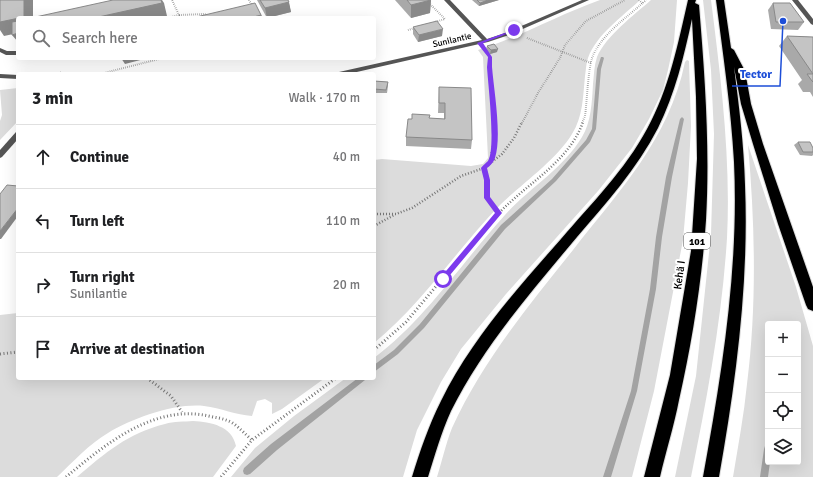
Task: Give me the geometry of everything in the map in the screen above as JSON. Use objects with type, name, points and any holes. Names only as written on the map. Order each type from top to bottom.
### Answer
[{"type":"highway","points":[[420,477],[427,452],[442,414],[472,361],[516,301],[625,171],[643,145],[661,109],[675,72],[693,0]]},
{"type":"highway","name":"Kehä I","points":[[652,477],[674,391],[697,249],[702,116],[693,0]]},
{"type":"highway","points":[[711,477],[722,417],[736,309],[739,267],[740,185],[735,122],[720,0]]},
{"type":"highway","points":[[725,40],[740,71],[746,104],[758,144],[784,224],[813,305]]},
{"type":"street","points":[[447,0],[483,42]]},
{"type":"street","name":"Sunilantie","points":[[348,72],[483,42],[586,0]]},
{"type":"street","points":[[795,0],[813,23]]},
{"type":"street","points":[[0,50],[6,53],[16,54]]},
{"type":"street","points":[[1,77],[16,78]]},
{"type":"street","points":[[0,155],[16,136]]},
{"type":"path","points":[[172,0],[179,15]]},
{"type":"path","points":[[249,0],[256,12],[262,16]]},
{"type":"path","points":[[426,0],[445,20],[430,24]]},
{"type":"path","points":[[376,225],[396,214],[412,208],[461,176],[484,168],[507,149],[565,45],[586,21],[625,0]]},
{"type":"path","points":[[639,0],[643,4]]},
{"type":"path","points":[[376,348],[406,322],[499,213],[558,160],[579,133],[585,116],[591,63],[598,47],[608,35],[646,0]]},
{"type":"path","points":[[175,16],[204,14],[210,16]]},
{"type":"path","points":[[408,30],[415,28]]},
{"type":"path","points":[[514,30],[526,38],[562,52],[583,58],[591,63]]},
{"type":"path","points":[[483,42],[490,57],[489,67],[494,148],[490,162]]},
{"type":"path","points":[[108,72],[155,60]]},
{"type":"path","points":[[484,168],[487,180],[487,198],[499,213]]},
{"type":"path","points":[[376,214],[396,214]]},
{"type":"path","points":[[0,354],[16,352]]},
{"type":"path","points":[[150,380],[171,396],[182,412]]},
{"type":"path","points":[[221,477],[252,440],[333,380]]},
{"type":"path","points":[[66,477],[98,450],[130,429],[158,418],[182,412],[205,414],[227,420],[252,440]]},
{"type":"path","points":[[225,472],[226,477]]},
{"type":"shaded area","points":[[600,0],[640,0],[611,26],[597,41],[592,49],[587,62],[583,99],[578,121],[566,143],[558,153],[501,204],[408,311],[376,341],[376,160],[471,166],[483,164],[488,158],[483,57],[478,50],[509,39]]},
{"type":"shaded area","points":[[651,0],[677,0],[674,42],[668,70],[663,90],[649,119],[632,148],[598,191],[506,294],[461,349],[441,382],[417,430],[403,477],[231,477],[255,448],[294,416],[343,380],[376,380],[376,356],[393,343],[427,308],[514,205],[556,169],[582,137],[589,118],[597,57],[607,41]]},
{"type":"shaded area","points":[[703,0],[711,0],[722,89],[728,179],[727,238],[718,328],[691,477],[675,477],[696,376],[711,234],[714,134],[711,70]]},
{"type":"shaded area","points":[[687,60],[689,61],[691,126],[683,240],[654,391],[632,477],[437,477],[452,428],[477,380],[507,335],[539,292],[641,162],[655,140],[667,115],[678,90],[685,62]]},
{"type":"shaded area","points":[[16,88],[16,123],[0,140],[0,121],[2,115],[0,90]]},
{"type":"shaded area","points":[[748,145],[796,287],[813,346],[813,477],[733,477],[743,419],[750,354],[754,294],[752,205]]},
{"type":"shaded area","points":[[16,313],[16,380],[322,380],[282,409],[272,414],[272,403],[265,399],[257,401],[252,416],[204,406],[167,409],[129,422],[101,437],[57,477],[0,477],[0,315]]},
{"type":"shaded area","points":[[193,421],[220,426],[234,439],[236,446],[213,477],[77,477],[107,452],[128,438],[168,423]]},
{"type":"building","points":[[0,0],[24,0],[24,16],[16,16],[16,19],[0,22]]},
{"type":"building","points":[[113,0],[161,0],[162,3],[103,16],[40,16]]},
{"type":"building","points":[[260,0],[288,0],[289,2],[265,8]]},
{"type":"building","points":[[407,0],[431,0],[411,5]]},
{"type":"building","points":[[477,0],[488,0],[480,3]]},
{"type":"building","points":[[255,3],[261,15],[257,16],[200,16]]},
{"type":"building","points":[[773,3],[790,3],[804,22],[776,22]]},
{"type":"building","points":[[16,21],[16,34],[12,35],[12,22]]},
{"type":"building","points":[[437,21],[443,29],[419,35],[413,27]]},
{"type":"building","points":[[787,36],[813,37],[813,74]]},
{"type":"building","points":[[494,44],[498,49],[491,50],[487,46]]},
{"type":"building","points":[[807,74],[813,74],[813,82],[812,81]]},
{"type":"building","points":[[376,81],[388,82],[386,90],[376,89]]},
{"type":"building","points":[[439,87],[471,88],[472,140],[406,137],[408,119],[412,119],[412,114],[430,115],[429,118],[445,119],[445,103],[439,103]]},
{"type":"building","points":[[798,142],[810,142],[813,152],[803,152]]},
{"type":"building","points":[[7,185],[16,186],[16,211],[0,231],[0,194]]},
{"type":"waterway","points":[[376,367],[396,352],[422,326],[503,227],[554,180],[588,141],[594,129],[599,69],[602,58]]},
{"type":"waterway","points":[[607,477],[634,391],[653,289],[659,237],[669,177],[682,119]]},
{"type":"waterway","points":[[247,471],[274,447],[360,380]]},
{"type":"waterway","points":[[764,477],[766,465]]},
{"type":"place","name":"Tector","points":[[783,21]]},
{"type":"route","points":[[443,279],[499,213],[487,198],[488,190],[484,168],[490,162],[492,156],[494,148],[494,134],[489,67],[490,57],[480,43],[507,34],[514,30]]}]
